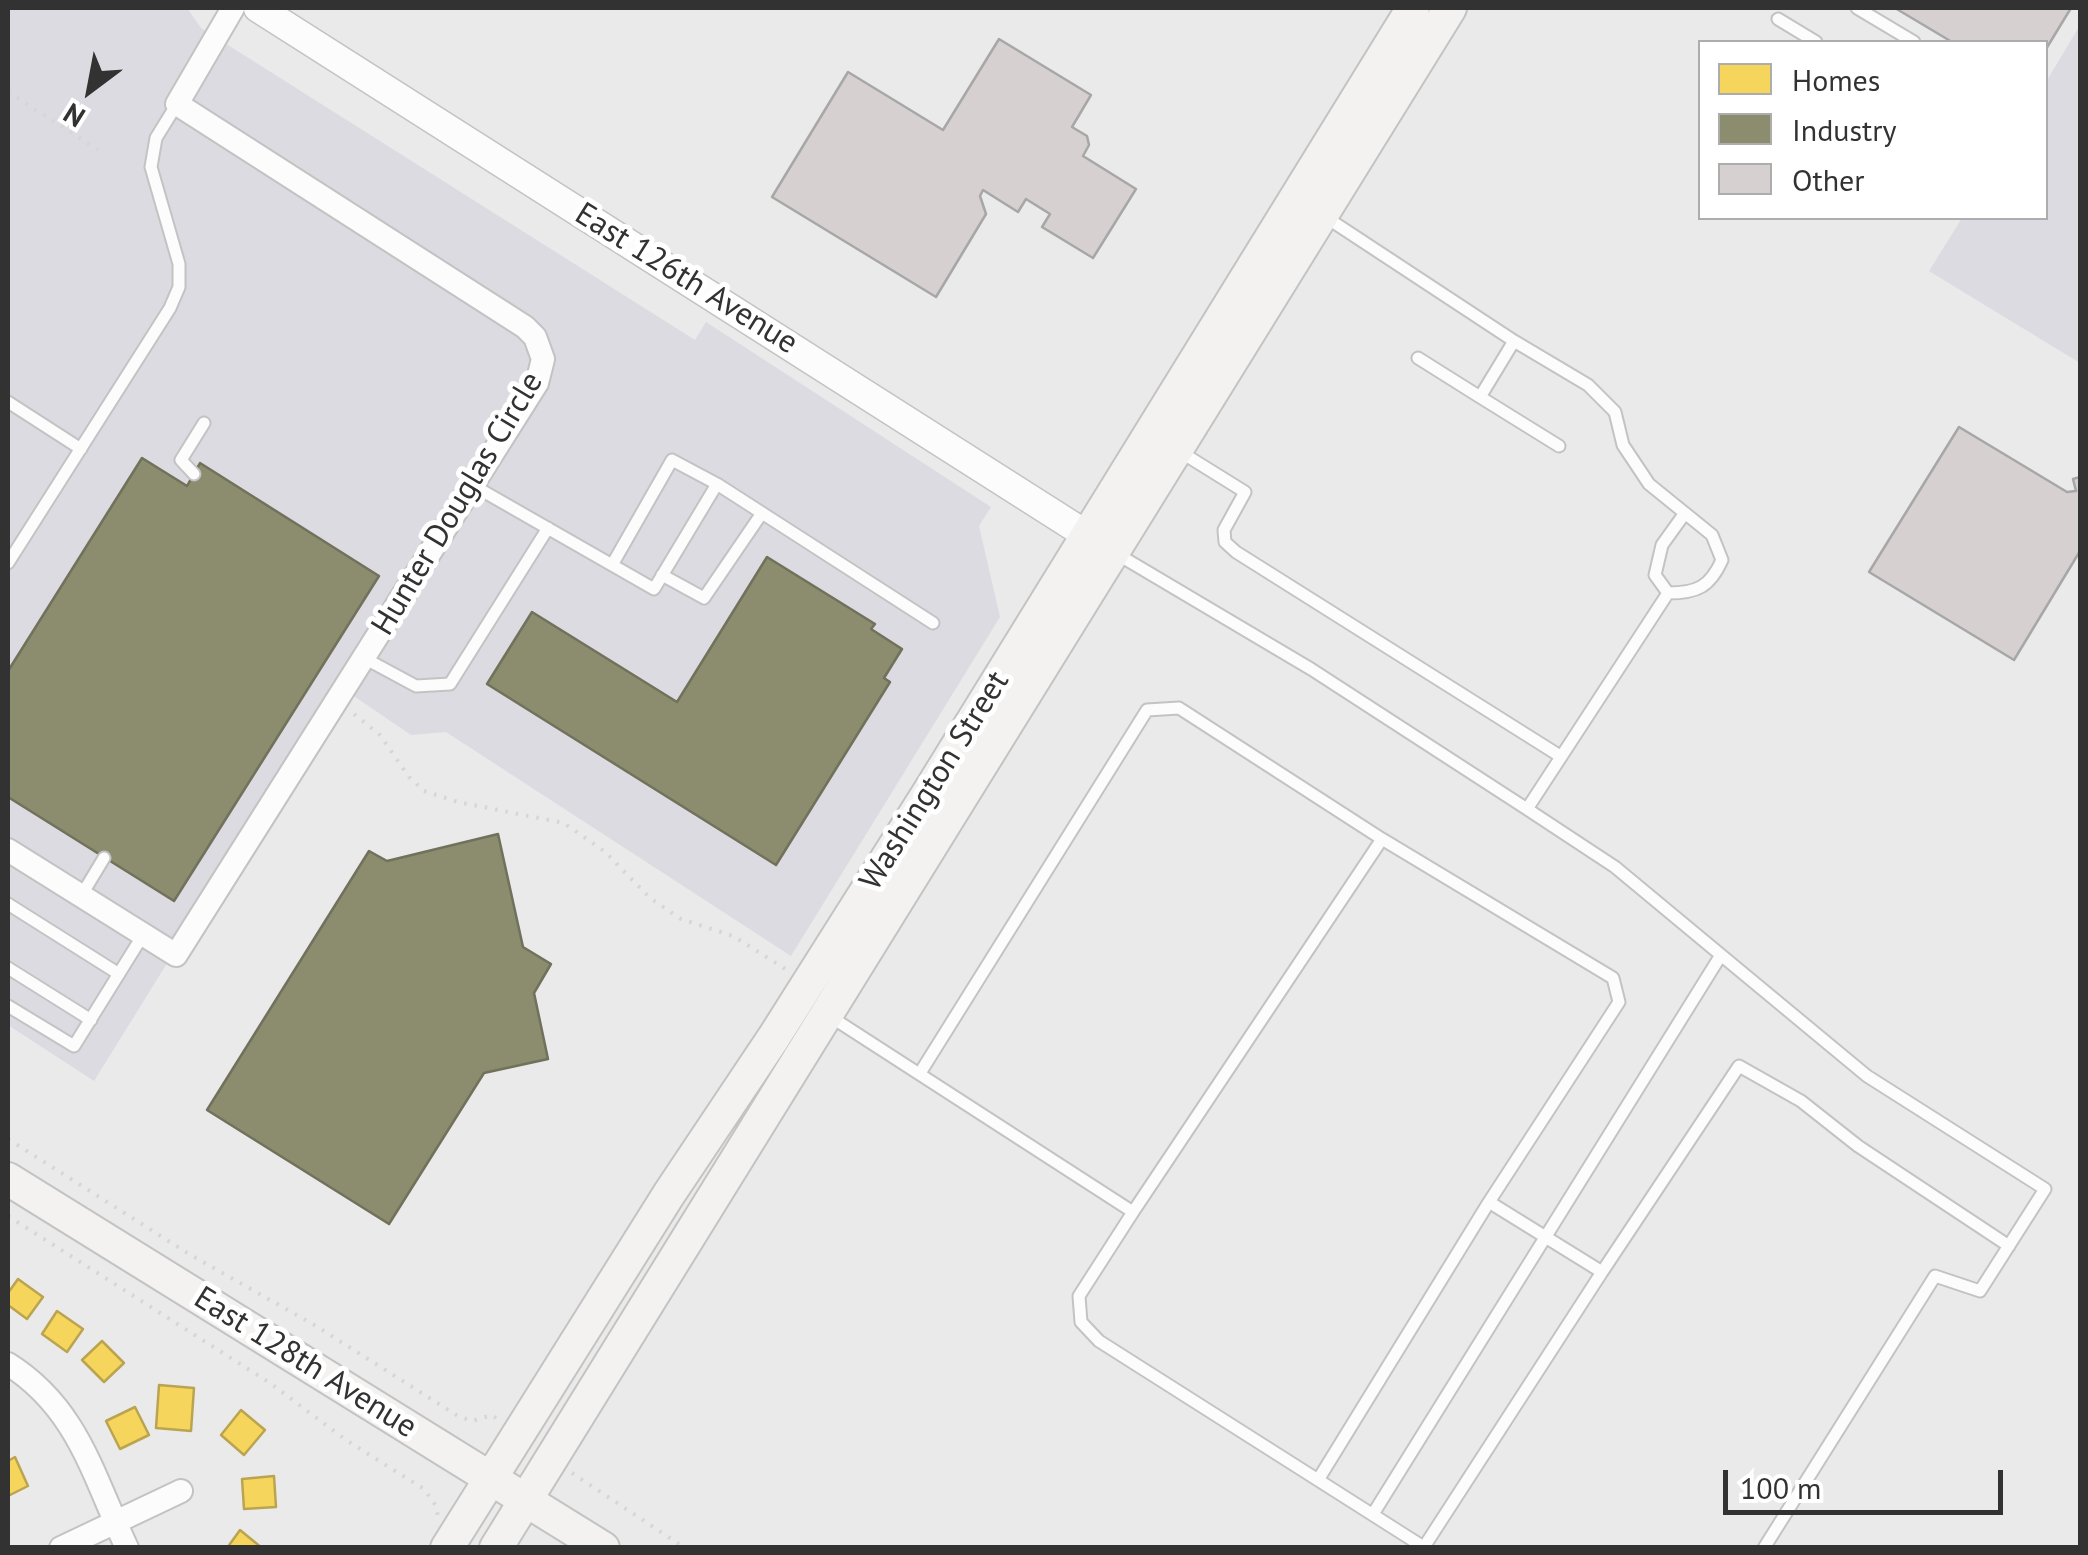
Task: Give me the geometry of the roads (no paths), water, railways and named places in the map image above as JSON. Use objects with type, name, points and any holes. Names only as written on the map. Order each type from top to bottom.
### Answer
[{"type":"main road","name":"Washington Street","points":[[442,1532],[491,1478],[669,1194],[1100,544],[1176,450],[1414,8]]},
{"type":"main road","name":"Washington Street","points":[[496,1548],[828,1015],[1100,544],[1306,209],[1450,8]]},
{"type":"main road","name":"East 128th Avenue","points":[[8,1179],[603,1548]]},
{"type":"street","points":[[177,104],[233,8]]},
{"type":"street","name":"East 126th Avenue","points":[[258,8],[1100,544]]},
{"type":"street","name":"Hunter Douglas Circle","points":[[8,850],[176,955],[474,486],[542,372],[543,360],[535,337],[515,319],[177,104]]},
{"type":"street","points":[[8,1364],[45,1392],[68,1421],[127,1548]]},
{"type":"street","points":[[61,1548],[181,1491]]},
{"type":"lane","points":[[1857,8],[1911,40]]},
{"type":"lane","points":[[1778,20],[1813,40]]},
{"type":"lane","points":[[8,562],[170,308],[179,287],[179,264],[152,167],[156,138],[177,104]]},
{"type":"lane","points":[[1306,209],[1588,385],[1615,412],[1622,444],[1649,484],[1712,535],[1722,560],[1715,576],[1692,593],[1668,594]]},
{"type":"lane","points":[[1480,396],[1514,341]]},
{"type":"lane","points":[[1418,358],[1560,446]]},
{"type":"lane","points":[[8,402],[81,448]]},
{"type":"lane","points":[[194,474],[181,460],[204,423]]},
{"type":"lane","points":[[1176,450],[1245,492],[1224,530],[1226,542],[1236,552],[1560,756]]},
{"type":"lane","points":[[612,565],[672,460],[717,484],[933,623]]},
{"type":"lane","points":[[474,486],[654,589],[717,484]]},
{"type":"lane","points":[[662,575],[704,598],[762,513]]},
{"type":"lane","points":[[1668,594],[1654,574],[1662,545],[1685,513]]},
{"type":"lane","points":[[364,658],[416,686],[450,684],[548,528]]},
{"type":"lane","points":[[1100,544],[1311,669],[1615,866],[1866,1076],[2045,1190],[1980,1291],[1935,1276],[1764,1548]]},
{"type":"lane","points":[[1527,809],[1668,594]]},
{"type":"lane","points":[[920,1074],[1147,710],[1179,708],[1382,839],[1613,978],[1619,1002],[1489,1202],[1318,1480]]},
{"type":"lane","points":[[1382,839],[1079,1296],[1081,1322],[1098,1341],[1424,1547],[1739,1066],[1802,1102],[1858,1146],[2009,1246]]},
{"type":"lane","points":[[81,896],[104,858]]},
{"type":"lane","points":[[8,904],[119,974]]},
{"type":"lane","points":[[8,1006],[74,1046],[144,935]]},
{"type":"lane","points":[[1373,1514],[1721,955]]},
{"type":"lane","points":[[8,968],[91,1020]]},
{"type":"lane","points":[[828,1015],[1133,1212]]},
{"type":"lane","points":[[1489,1202],[1602,1272]]}]
